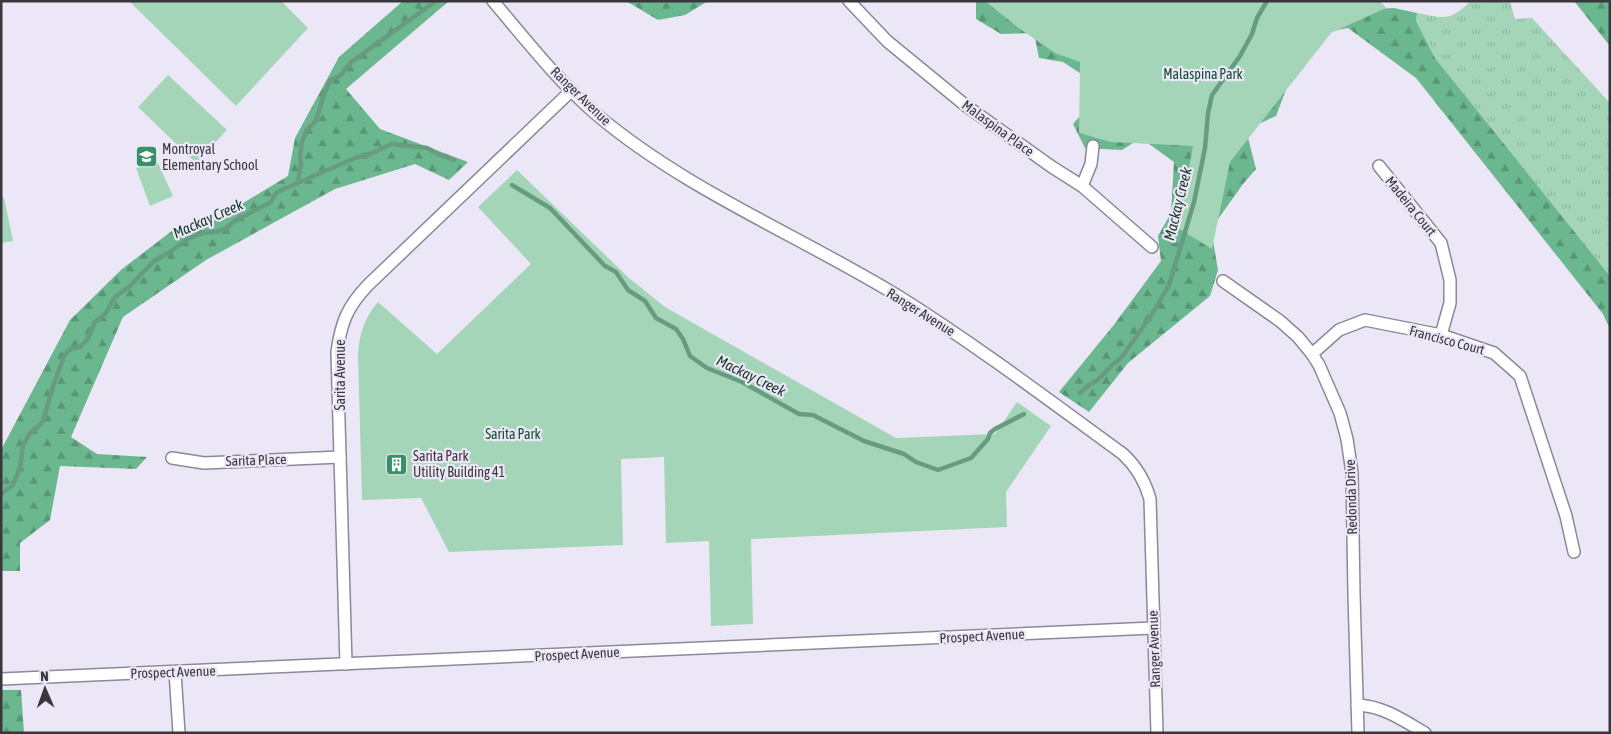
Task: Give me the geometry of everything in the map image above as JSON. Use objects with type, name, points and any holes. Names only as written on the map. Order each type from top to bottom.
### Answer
[{"type":"street","name":"Ranger Avenue","points":[[493,1],[571,91],[630,141],[686,177],[896,295],[966,340],[1128,458],[1140,474],[1150,500],[1157,733]]},
{"type":"street","name":"Malaspina Place","points":[[849,1],[887,41],[966,105],[1052,167],[1082,186],[1152,247]]},
{"type":"street","name":"Sarita Avenue","points":[[346,664],[337,352],[343,320],[349,307],[368,285],[571,91]]},
{"type":"street","points":[[1082,186],[1091,164],[1093,146]]},
{"type":"street","name":"Madeira Court","points":[[1379,166],[1441,243],[1450,280],[1450,303],[1441,335]]},
{"type":"street","name":"Redonda Drive","points":[[1223,281],[1280,321],[1298,337],[1319,365],[1340,413],[1347,439],[1352,473],[1358,733]]},
{"type":"street","name":"Francisco Court","points":[[1312,354],[1339,330],[1365,320],[1441,335],[1494,353],[1520,376],[1566,516],[1574,552]]},
{"type":"street","name":"Sarita Place","points":[[172,458],[204,463],[340,457]]},
{"type":"street","name":"Prospect Avenue","points":[[1,679],[1153,628]]},
{"type":"street","points":[[175,672],[179,733]]},
{"type":"street","points":[[1357,706],[1369,706],[1392,713],[1425,733]]},
{"type":"green space","points":[[129,1],[281,1],[308,28],[236,106]]},
{"type":"green space","points":[[403,1],[449,1],[346,89],[380,129],[468,162],[449,180],[415,164],[335,189],[206,260],[123,317],[71,437],[97,454],[147,457],[136,469],[60,466],[50,520],[20,543],[20,571],[1,571],[1,450],[70,320],[122,269],[177,227],[212,222],[288,176],[295,138],[339,57]]},
{"type":"green space","points":[[626,1],[708,1],[685,15],[658,20]]},
{"type":"green space","points":[[976,1],[1303,1],[1358,10],[1394,8],[1417,13],[1416,21],[1435,58],[1610,276],[1610,329],[1603,314],[1416,78],[1348,28],[1321,33],[1296,63],[1276,116],[1246,130],[1256,169],[1211,229],[1218,270],[1210,296],[1128,363],[1089,412],[1059,392],[1113,326],[1161,261],[1158,236],[1171,213],[1174,162],[1141,138],[1122,150],[1085,148],[1073,124],[1086,109],[1089,79],[1063,62],[1039,58],[1034,33],[1001,34],[976,19]]},
{"type":"green space","name":"Malaspina Park","points":[[985,1],[1380,1],[1386,8],[1331,33],[1230,162],[1212,249],[1178,228],[1193,146],[1111,142],[1079,133],[1080,62],[1055,53],[1020,29]]},
{"type":"green space","points":[[1471,1],[1510,1],[1515,19],[1532,18],[1610,103],[1610,276],[1435,58],[1416,21],[1417,13],[1446,17],[1457,12]]},
{"type":"green space","points":[[1574,1],[1610,1],[1610,46]]},
{"type":"green space","points":[[168,75],[227,130],[196,163],[138,107]]},
{"type":"green space","points":[[158,163],[173,196],[150,206],[136,168]]},
{"type":"green space","name":"Sarita Park","points":[[517,170],[629,278],[665,307],[896,438],[995,434],[1017,402],[1051,426],[1006,492],[1007,527],[751,539],[753,624],[711,626],[709,541],[666,543],[664,457],[621,459],[623,545],[449,552],[421,498],[362,500],[358,355],[361,334],[366,321],[378,302],[437,354],[531,264],[478,207]]},
{"type":"green space","points":[[1,198],[4,198],[13,241],[1,243]]},
{"type":"green space","points":[[1,690],[21,690],[24,733],[1,733]]},
{"type":"waterway","points":[[298,182],[302,142],[307,129],[316,121],[330,80],[340,76],[350,63],[436,1]]},
{"type":"waterway","name":"Mackay Creek","points":[[1080,393],[1099,379],[1122,357],[1154,311],[1169,285],[1194,202],[1205,148],[1208,113],[1212,95],[1240,56],[1267,1]]},
{"type":"waterway","name":"Mackay Creek","points":[[1,494],[12,486],[20,469],[23,445],[30,433],[43,421],[65,354],[71,349],[80,347],[87,340],[95,322],[106,313],[114,298],[131,285],[154,261],[188,239],[203,233],[225,229],[236,220],[271,202],[277,192],[392,144],[427,148],[454,160]]},
{"type":"waterway","name":"Mackay Creek","points":[[512,185],[550,208],[605,266],[616,272],[628,290],[645,301],[656,318],[676,329],[683,339],[690,356],[707,368],[742,382],[799,414],[813,415],[864,441],[904,454],[916,462],[938,470],[971,458],[988,439],[990,433],[1024,414]]},
{"type":"place","name":"Montroyal Elementary School","points":[[146,157]]},
{"type":"place","name":"Sarita Park Utility Building 41","points":[[397,464]]}]
